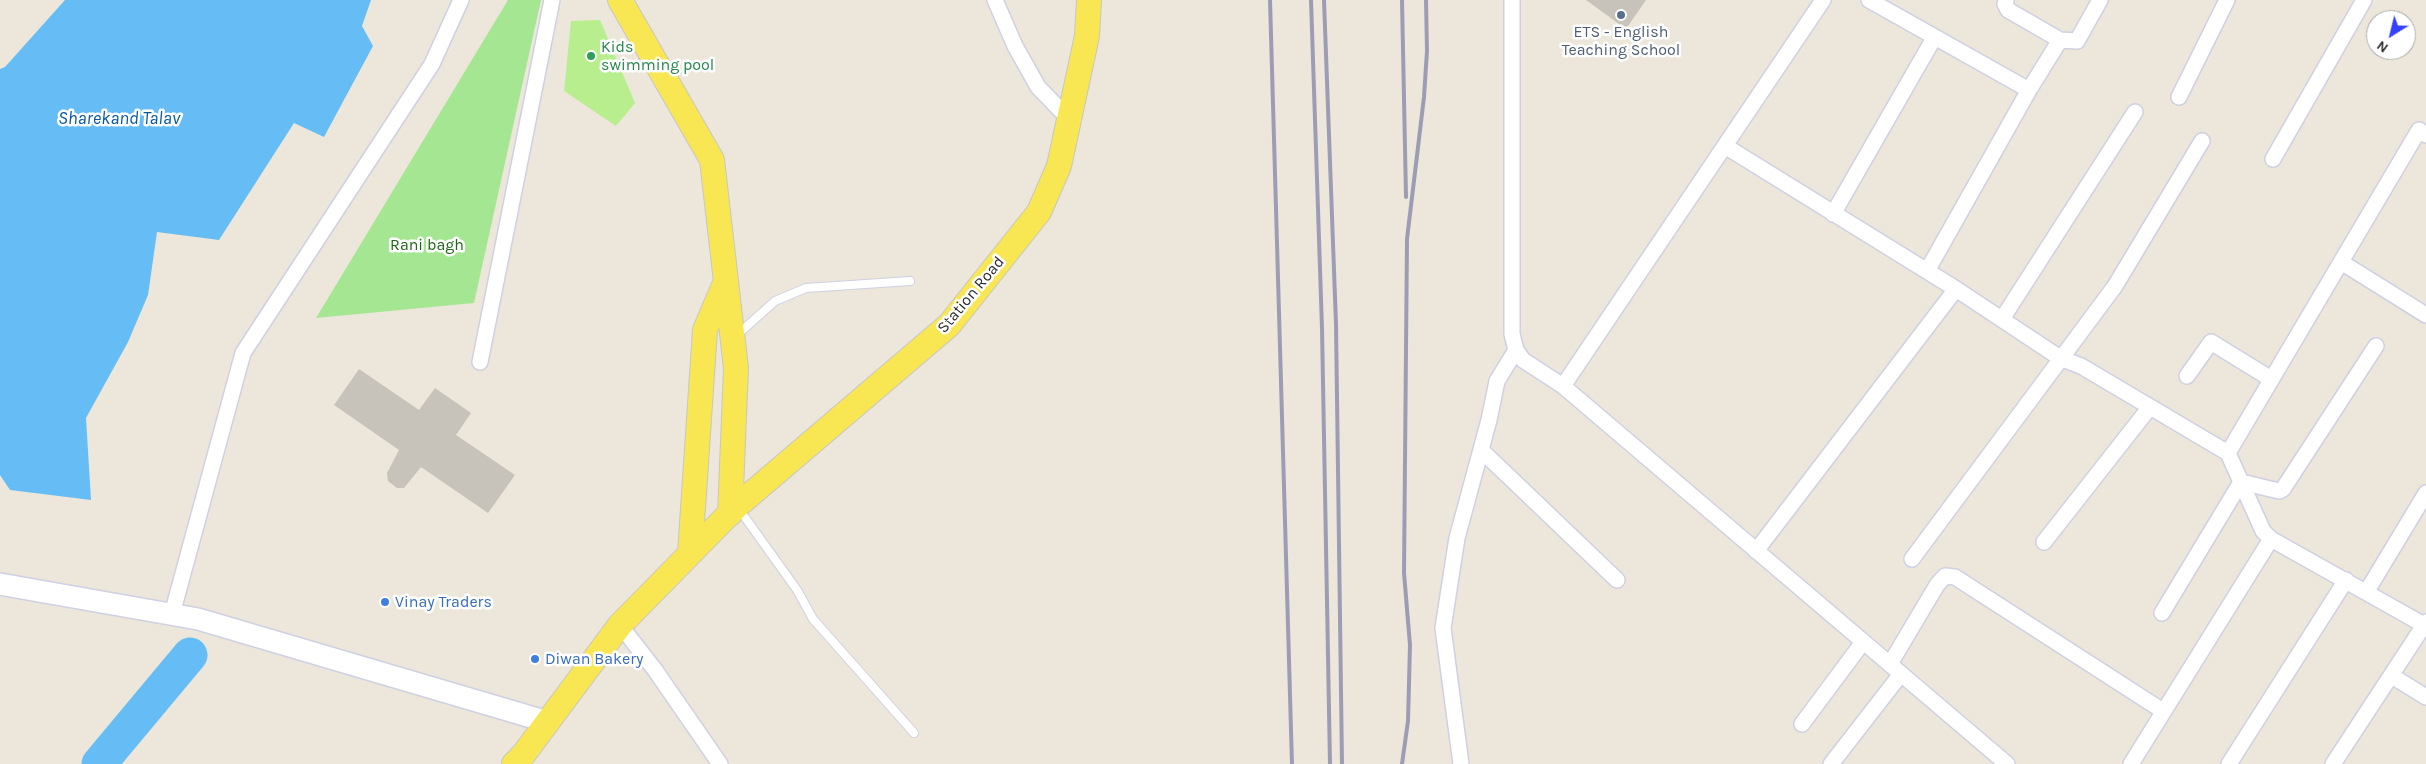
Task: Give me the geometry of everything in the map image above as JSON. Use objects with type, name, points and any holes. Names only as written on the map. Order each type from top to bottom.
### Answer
[{"type":"main road","points":[[620,0],[712,160],[736,368],[733,510]]},
{"type":"main road","name":"Station Road","points":[[520,761],[620,625],[733,510],[949,325],[1039,212],[1059,166],[1087,36],[1089,0]]},
{"type":"main road","points":[[690,553],[706,330],[726,282]]},
{"type":"main road","points":[[0,584],[198,619],[548,722]]},
{"type":"street","points":[[172,614],[243,353],[432,64],[461,0]]},
{"type":"street","points":[[480,362],[552,0]]},
{"type":"street","points":[[996,0],[1015,46],[1038,87],[1069,119]]},
{"type":"street","points":[[1512,0],[1512,334],[1516,350],[1523,360],[1563,386],[1896,669],[1998,761]]},
{"type":"street","points":[[1563,386],[1823,0]]},
{"type":"street","points":[[1870,0],[1934,38],[2029,90]]},
{"type":"street","points":[[2006,0],[2008,10],[2060,40],[2077,41],[2100,0]]},
{"type":"street","points":[[2179,97],[2227,0]]},
{"type":"street","points":[[2273,159],[2364,0]]},
{"type":"street","points":[[1833,214],[1934,38]]},
{"type":"street","points":[[1927,272],[2029,90],[2060,40]]},
{"type":"street","points":[[2002,320],[2135,112]]},
{"type":"street","points":[[2228,452],[2341,262],[2424,128]]},
{"type":"street","points":[[1912,559],[2119,280],[2202,141]]},
{"type":"street","points":[[1725,146],[1956,290],[2060,358],[2081,366],[2228,452],[2263,531],[2271,539],[2425,623],[2333,764]]},
{"type":"street","points":[[2341,262],[2426,315]]},
{"type":"street","points":[[1756,551],[1956,290]]},
{"type":"street","points":[[2187,376],[2211,342],[2271,379]]},
{"type":"street","points":[[2241,482],[2279,491],[2283,488],[2376,346]]},
{"type":"street","points":[[1461,764],[1443,628],[1457,538],[1497,381],[1516,350]]},
{"type":"street","points":[[2044,542],[2150,407]]},
{"type":"street","points":[[1480,450],[1616,580]]},
{"type":"street","points":[[2162,613],[2241,482]]},
{"type":"street","points":[[2367,591],[2426,493]]},
{"type":"street","points":[[2131,764],[2271,539]]},
{"type":"street","points":[[1831,764],[1896,669],[1937,585],[1945,576],[1955,577],[2163,711]]},
{"type":"street","points":[[2229,764],[2346,580]]},
{"type":"street","points":[[620,625],[720,764]]},
{"type":"street","points":[[1802,724],[1863,642]]},
{"type":"street","points":[[2392,676],[2426,697]]},
{"type":"lane","points":[[733,339],[775,301],[806,288],[910,281]]},
{"type":"lane","points":[[733,510],[796,590],[813,619],[914,733]]},
{"type":"green space","name":"Rani bagh","points":[[508,0],[541,0],[474,303],[316,318]]},
{"type":"green space","name":"Kids swimming pool","points":[[600,20],[635,103],[616,126],[564,91],[571,21]]},
{"type":"water","name":"Sharekand Talav","points":[[65,0],[371,0],[362,26],[373,46],[324,137],[294,123],[219,240],[157,232],[148,295],[128,342],[86,418],[91,500],[10,490],[0,475],[0,69],[5,67]]},
{"type":"building","name":"ETS - English Teaching School","points":[[1586,0],[1646,0],[1626,29]]},
{"type":"building","points":[[359,369],[419,410],[435,388],[471,413],[456,435],[515,475],[488,513],[421,467],[404,488],[397,488],[388,481],[387,473],[399,450],[334,405]]},
{"type":"waterway","points":[[99,764],[190,655]]},
{"type":"railway","points":[[1270,0],[1292,764]]},
{"type":"railway","points":[[1311,0],[1322,328],[1330,764]]},
{"type":"railway","points":[[1324,0],[1336,324],[1342,764]]},
{"type":"railway","points":[[1402,0],[1406,197]]},
{"type":"railway","points":[[1402,764],[1408,721],[1410,645],[1404,573],[1407,239],[1424,97],[1427,51],[1426,0]]},
{"type":"place","name":"ETS - English Teaching School","points":[[1621,15]]},
{"type":"place","name":"Kids swimming pool","points":[[591,56]]},
{"type":"place","name":"Vinay Traders","points":[[385,602]]},
{"type":"place","name":"Diwan Bakery","points":[[535,659]]}]
